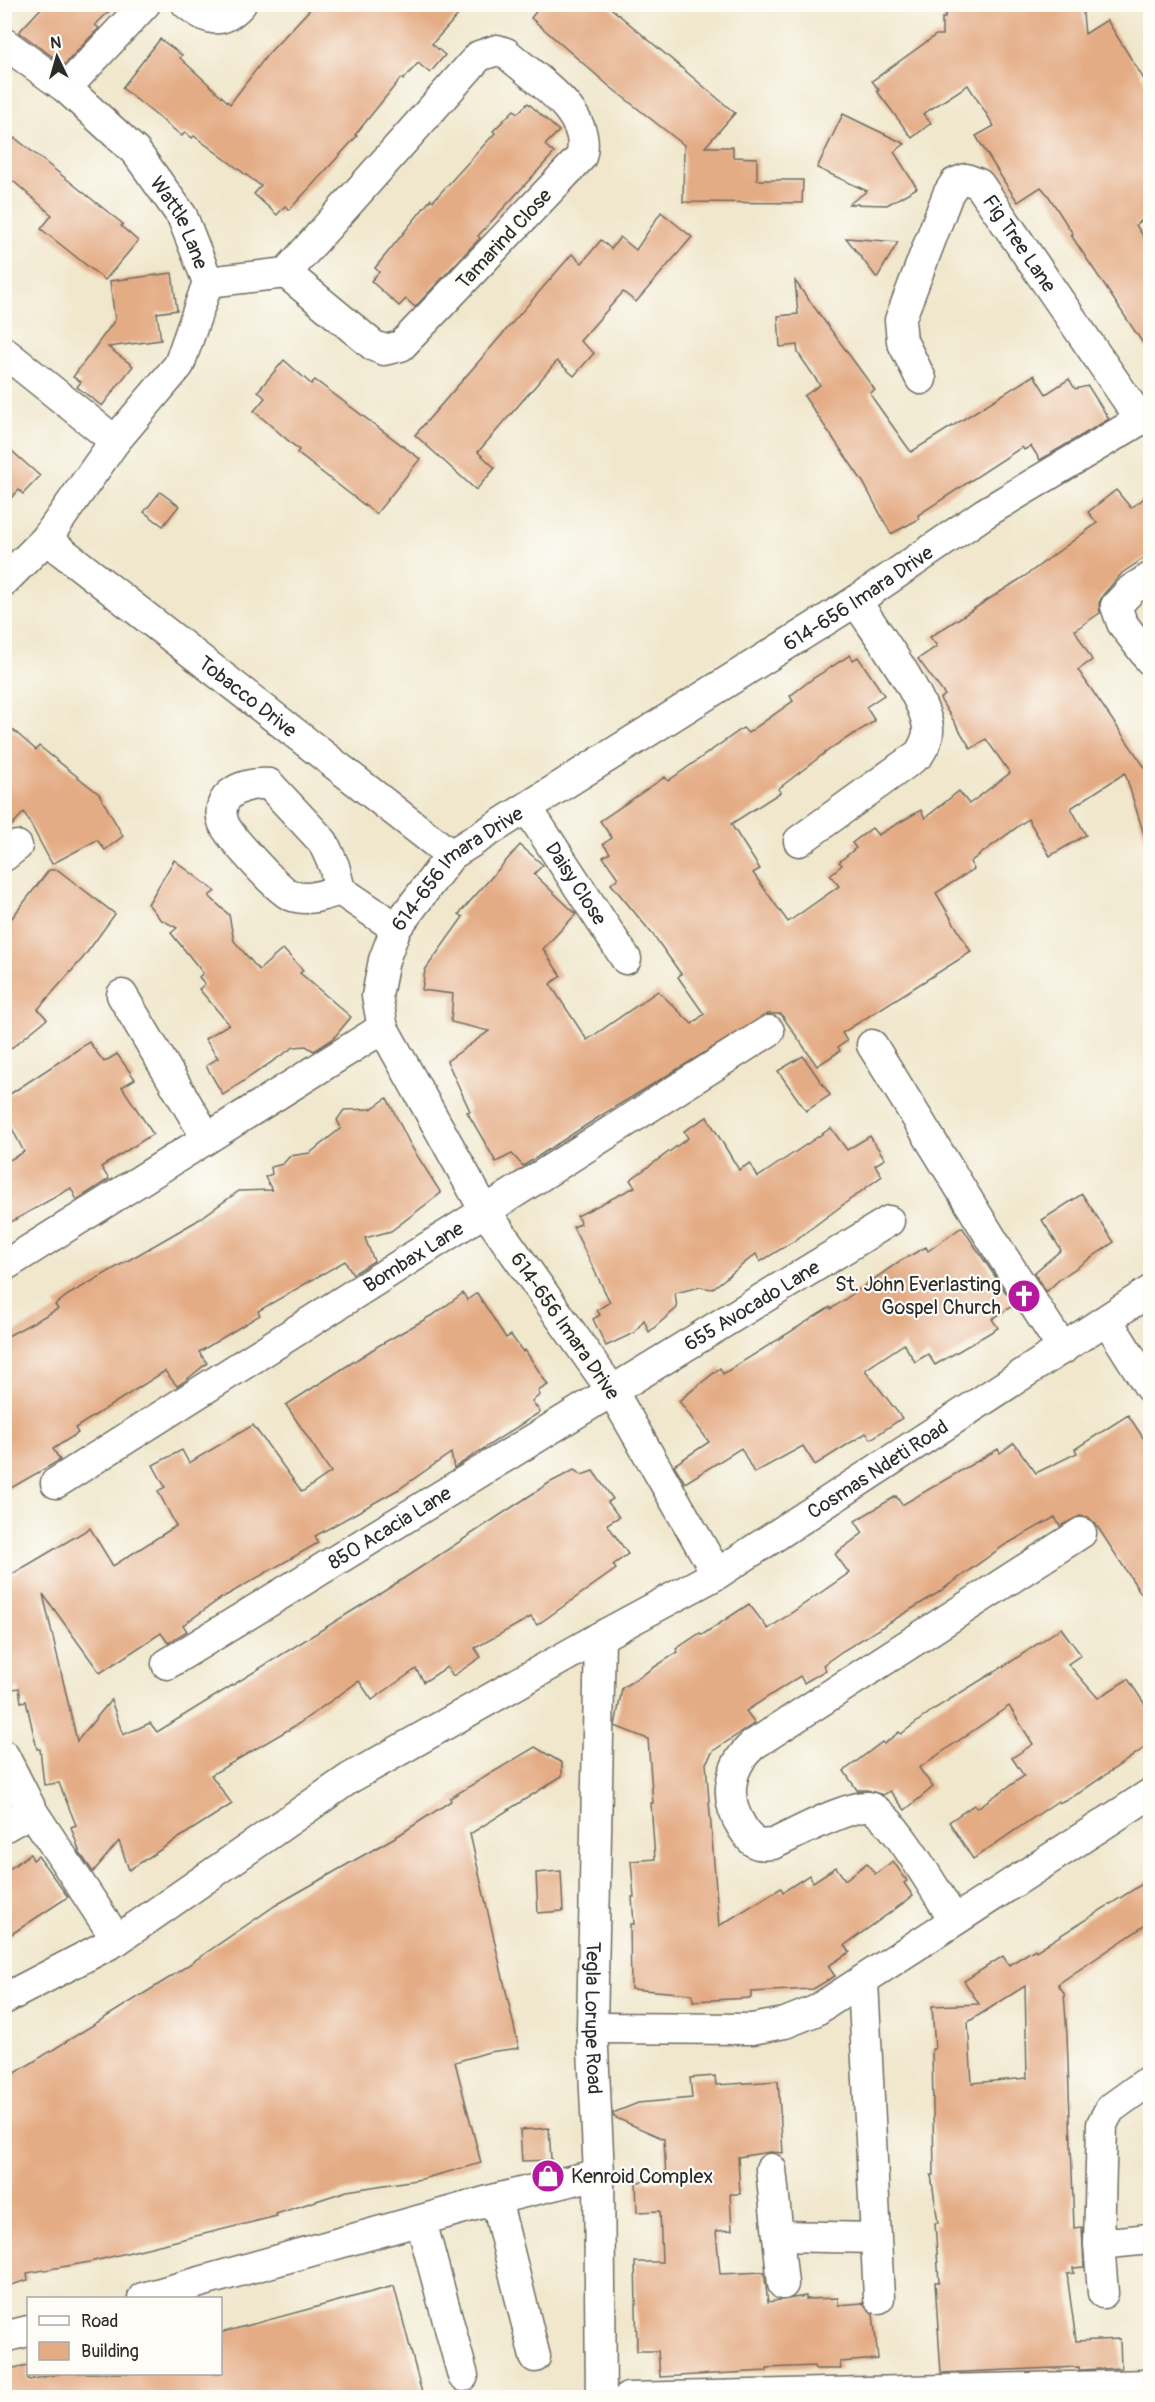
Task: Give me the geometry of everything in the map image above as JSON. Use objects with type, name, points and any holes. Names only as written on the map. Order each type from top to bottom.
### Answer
[{"type":"street","points":[[66,88],[145,4]]},
{"type":"street","points":[[187,4],[203,17],[217,19],[231,15],[241,4]]},
{"type":"street","name":"Wattle Lane","points":[[4,44],[66,88],[136,152],[182,216],[208,282],[179,365],[115,441],[46,539],[4,581]]},
{"type":"street","name":"Tamarind Close","points":[[497,50],[506,53],[575,114],[584,138],[581,157],[400,346],[384,350],[374,346],[286,273],[468,65],[488,51],[497,50]]},
{"type":"street","name":"Fig Tree Lane","points":[[916,368],[902,341],[900,320],[948,194],[960,180],[973,180],[979,184],[1146,417]]},
{"type":"street","points":[[208,282],[286,273]]},
{"type":"street","points":[[4,352],[115,441]]},
{"type":"street","name":"614-656 Imara Drive","points":[[717,1574],[611,1389],[485,1211],[383,1028],[377,996],[384,960],[396,928],[451,855],[856,601],[986,513],[1146,417]]},
{"type":"street","name":"Tobacco Drive","points":[[46,539],[451,855]]},
{"type":"street","points":[[1150,578],[1131,590],[1116,606],[1122,623],[1150,660]]},
{"type":"street","points":[[799,841],[919,754],[927,741],[926,715],[856,601]]},
{"type":"street","name":"Daisy Close","points":[[527,808],[626,959]]},
{"type":"street","points":[[340,890],[396,928]]},
{"type":"street","points":[[122,995],[207,1138]]},
{"type":"street","points":[[4,1266],[383,1028]]},
{"type":"street","name":"Bombax Lane","points":[[56,1483],[769,1031]]},
{"type":"street","points":[[872,1044],[1001,1254],[1063,1349]]},
{"type":"street","name":"655 Avocado Lane","points":[[611,1389],[889,1221]]},
{"type":"street","name":"Cosmas Ndeti Road","points":[[4,1999],[117,1940],[351,1778],[600,1637],[717,1574],[1150,1291]]},
{"type":"street","points":[[1107,1320],[1150,1388]]},
{"type":"street","name":"850 Acacia Lane","points":[[167,1664],[611,1389]]},
{"type":"street","points":[[954,1920],[892,1825],[875,1809],[855,1808],[773,1844],[758,1844],[748,1837],[734,1810],[730,1792],[733,1774],[737,1763],[753,1745],[1081,1533]]},
{"type":"street","name":"Tegla Lorupe Road","points":[[600,1637],[592,2028],[600,2174],[601,2397]]},
{"type":"street","points":[[4,1756],[32,1811],[117,1940]]},
{"type":"street","points":[[592,2028],[752,2029],[785,2023],[815,2011],[1150,1794]]},
{"type":"street","points":[[4,1827],[32,1811]]},
{"type":"street","points":[[863,1981],[879,2298]]},
{"type":"street","points":[[1103,2294],[1099,2244],[1102,2124],[1110,2109],[1150,2080]]},
{"type":"street","points":[[771,2169],[783,2284]]},
{"type":"street","points":[[147,2297],[496,2199],[600,2174]]},
{"type":"street","points":[[496,2199],[534,2357]]},
{"type":"street","points":[[420,2221],[463,2376]]},
{"type":"street","points":[[778,2236],[875,2238]]},
{"type":"street","points":[[1099,2244],[1150,2239]]},
{"type":"street","points":[[4,2337],[27,2331]]},
{"type":"street","points":[[628,2397],[1150,2385]]},
{"type":"building","points":[[45,4],[117,4],[95,25],[99,28],[64,65],[19,32]]},
{"type":"building","points":[[315,4],[468,4],[432,44],[445,55],[430,73],[418,63],[403,80],[401,78],[355,135],[357,136],[289,210],[285,206],[277,215],[254,194],[261,186],[194,136],[192,138],[185,132],[182,136],[122,88],[160,39],[182,55],[180,58],[230,104],[268,54]]},
{"type":"building","points":[[542,4],[606,4],[735,113],[705,147],[733,147],[733,157],[757,158],[757,180],[803,180],[802,203],[683,202],[684,145],[609,86],[531,18]]},
{"type":"building","points":[[946,4],[1082,4],[1085,34],[1107,20],[1150,89],[1150,214],[1136,225],[1150,247],[1150,354],[1071,235],[1073,234],[1048,195],[1041,187],[1018,202],[1007,186],[976,136],[994,126],[968,85],[923,114],[931,123],[912,138],[877,91],[879,90],[872,81],[936,35],[942,35],[942,18],[945,18]]},
{"type":"building","points":[[528,103],[559,131],[545,145],[554,153],[478,236],[480,238],[415,307],[406,299],[399,306],[371,281],[379,272],[375,268],[431,199],[433,201],[495,133],[493,131],[514,110],[518,113]]},
{"type":"building","points":[[843,114],[905,144],[894,152],[917,188],[887,205],[849,204],[867,191],[817,168]]},
{"type":"building","points":[[15,138],[123,224],[121,226],[138,241],[105,280],[41,229],[52,215],[4,173],[4,153]]},
{"type":"building","points":[[661,212],[692,237],[636,302],[623,292],[580,341],[594,353],[574,376],[557,361],[478,452],[495,468],[476,490],[415,435],[572,254],[582,263],[601,240],[611,249],[620,237],[636,250]]},
{"type":"building","points":[[846,238],[898,242],[877,278]]},
{"type":"building","points":[[172,273],[177,310],[157,313],[161,340],[108,347],[133,366],[102,406],[77,387],[81,382],[73,377],[115,320],[110,281]]},
{"type":"building","points":[[795,281],[875,390],[870,393],[874,400],[911,452],[1034,375],[1046,394],[1069,379],[1075,389],[1088,386],[1109,419],[1040,460],[1031,446],[1024,450],[1022,447],[918,515],[919,519],[891,534],[863,482],[804,396],[820,385],[798,353],[797,345],[780,347],[778,316],[798,314]]},
{"type":"building","points":[[284,360],[311,384],[315,380],[420,459],[376,514],[297,453],[299,450],[254,411],[265,398],[258,391]]},
{"type":"building","points":[[4,444],[40,476],[23,494],[19,490],[4,505]]},
{"type":"building","points":[[1116,490],[1131,508],[1150,494],[1150,554],[1122,573],[1103,595],[1099,603],[1100,613],[1075,630],[1092,660],[1078,670],[1150,775],[1150,837],[1145,838],[1125,773],[1071,808],[1086,835],[1050,856],[1028,819],[970,862],[974,869],[936,893],[971,952],[842,1033],[847,1041],[838,1047],[840,1051],[817,1066],[781,1014],[768,1014],[523,1166],[512,1154],[496,1162],[467,1112],[470,1111],[447,1061],[489,1031],[451,1022],[453,994],[422,990],[425,970],[463,917],[459,914],[520,845],[543,865],[534,874],[576,914],[543,949],[561,976],[550,984],[587,1040],[658,991],[692,1024],[704,1014],[678,977],[681,974],[654,936],[611,884],[618,878],[603,857],[610,853],[603,844],[612,838],[600,821],[665,777],[668,781],[743,728],[748,733],[793,701],[790,696],[812,679],[850,655],[853,660],[858,657],[884,695],[866,707],[875,721],[834,746],[778,789],[781,792],[731,824],[760,869],[753,873],[788,922],[839,886],[830,875],[842,865],[839,862],[856,848],[852,843],[872,828],[878,835],[921,810],[925,818],[959,791],[969,804],[1010,773],[986,739],[971,749],[940,699],[945,695],[918,659],[937,646],[930,637],[1025,576],[1097,523],[1088,512]]},
{"type":"building","points":[[160,492],[179,506],[163,526],[144,512]]},
{"type":"building","points":[[4,722],[36,750],[39,746],[99,794],[123,836],[105,850],[97,840],[52,864],[24,812],[4,834]]},
{"type":"building","points":[[174,860],[215,891],[209,896],[229,915],[234,941],[259,970],[283,949],[303,970],[300,973],[351,1017],[333,1039],[314,1051],[306,1046],[294,1047],[223,1095],[206,1066],[218,1058],[205,1039],[229,1024],[199,989],[205,984],[199,977],[203,973],[171,933],[177,928],[160,919],[148,904]]},
{"type":"building","points":[[49,870],[58,870],[115,914],[83,958],[38,1009],[47,1019],[4,1054],[4,928]]},
{"type":"building","points":[[89,1042],[104,1062],[117,1054],[135,1079],[122,1087],[153,1134],[101,1167],[109,1179],[77,1200],[71,1188],[4,1226],[4,1163],[24,1152],[4,1113],[4,1098]]},
{"type":"building","points":[[803,1056],[830,1095],[806,1111],[778,1071]]},
{"type":"building","points":[[387,1098],[411,1146],[441,1193],[391,1231],[365,1238],[374,1261],[353,1274],[345,1261],[258,1311],[260,1315],[199,1352],[207,1363],[186,1380],[177,1386],[165,1371],[75,1428],[78,1433],[53,1449],[60,1460],[4,1492],[4,1338],[58,1309],[55,1305],[68,1295],[195,1222],[239,1191],[272,1190],[265,1177],[272,1174],[271,1167],[283,1164],[290,1156],[310,1153],[341,1128],[337,1120],[344,1110],[371,1109]]},
{"type":"building","points":[[707,1117],[739,1170],[750,1163],[758,1177],[831,1128],[847,1150],[870,1136],[885,1159],[875,1165],[882,1176],[794,1241],[760,1262],[756,1254],[712,1289],[700,1287],[675,1293],[677,1308],[649,1332],[644,1320],[634,1333],[606,1346],[593,1319],[600,1315],[597,1310],[610,1302],[573,1227],[581,1224],[577,1216],[635,1187],[630,1180],[688,1138],[684,1131]]},
{"type":"building","points":[[1082,1194],[1114,1242],[1060,1279],[1046,1292],[1034,1273],[1061,1250],[1042,1220]]},
{"type":"building","points":[[962,1227],[1016,1308],[1012,1306],[992,1319],[998,1328],[935,1365],[928,1354],[915,1362],[904,1344],[865,1370],[902,1418],[871,1439],[866,1433],[815,1465],[803,1446],[754,1473],[741,1448],[685,1483],[674,1465],[709,1442],[679,1401],[720,1368],[723,1374],[830,1307],[831,1309],[900,1261],[926,1247],[928,1251]]},
{"type":"building","points":[[463,1293],[467,1300],[477,1293],[506,1338],[511,1335],[523,1352],[525,1350],[548,1385],[538,1391],[540,1395],[532,1401],[540,1412],[454,1468],[451,1453],[399,1489],[315,1536],[318,1543],[220,1599],[183,1625],[187,1631],[168,1643],[161,1633],[100,1673],[43,1594],[77,1741],[111,1700],[123,1735],[150,1723],[157,1732],[386,1590],[549,1483],[574,1470],[582,1475],[593,1471],[613,1499],[608,1502],[619,1517],[607,1524],[628,1554],[613,1565],[616,1569],[537,1625],[531,1617],[475,1648],[481,1657],[453,1676],[447,1667],[424,1682],[416,1669],[372,1700],[359,1681],[298,1724],[211,1775],[232,1804],[129,1870],[119,1841],[93,1872],[80,1853],[71,1827],[76,1825],[59,1783],[44,1785],[40,1749],[37,1749],[26,1701],[21,1702],[19,1688],[13,1689],[4,1659],[4,1579],[90,1528],[113,1566],[176,1526],[158,1491],[165,1487],[153,1465],[182,1450],[189,1463],[253,1425],[302,1492],[331,1472],[286,1405],[378,1346],[436,1313]]},
{"type":"building","points":[[1128,1415],[1150,1448],[1150,1607],[1095,1523],[1088,1517],[1080,1516],[1060,1526],[1055,1517],[1005,1545],[936,1594],[841,1652],[823,1665],[826,1670],[804,1683],[800,1676],[746,1711],[755,1723],[713,1751],[706,1763],[719,1926],[781,1888],[783,1892],[809,1875],[813,1882],[836,1867],[845,1880],[867,1863],[875,1874],[893,1861],[907,1881],[904,1883],[913,1896],[845,1945],[850,1952],[828,1966],[835,1976],[813,1989],[751,1992],[751,1998],[693,2001],[692,1994],[631,1989],[630,1924],[634,1924],[632,1897],[634,1897],[631,1861],[655,1859],[648,1739],[615,1726],[622,1688],[678,1652],[676,1649],[700,1633],[702,1635],[749,1604],[768,1629],[849,1573],[835,1554],[863,1533],[855,1521],[896,1496],[902,1505],[998,1449],[1000,1453],[1014,1443],[1036,1473],[1077,1453],[1075,1449]]},
{"type":"building","points":[[1061,1628],[1081,1655],[1068,1664],[1098,1698],[1128,1679],[1150,1712],[1150,1744],[1079,1793],[1059,1803],[1058,1801],[973,1859],[949,1822],[974,1805],[977,1808],[1024,1776],[1012,1758],[1033,1744],[1009,1706],[919,1768],[933,1787],[905,1810],[890,1791],[883,1795],[867,1790],[857,1790],[844,1771],[882,1742],[884,1744],[899,1732],[901,1734],[934,1709]]},
{"type":"building","points":[[535,1747],[562,1763],[562,1776],[470,1834],[519,2048],[489,2052],[455,2062],[481,2163],[422,2179],[347,2191],[276,2214],[277,2216],[90,2262],[27,2273],[28,2280],[4,2287],[4,2080],[169,1978],[276,1905],[399,1835],[451,1801],[450,1798]]},
{"type":"building","points":[[30,1854],[33,1860],[38,1856],[68,1897],[4,1939],[4,1873]]},
{"type":"building","points":[[561,1871],[563,1911],[538,1913],[536,1873]]},
{"type":"building","points":[[1150,1879],[1150,1922],[1058,1984],[1064,1993],[1067,2035],[1074,2228],[1082,2227],[1084,2267],[1073,2268],[1074,2273],[1067,2274],[1076,2341],[1120,2339],[1121,2368],[1079,2370],[1079,2367],[941,2373],[935,2282],[939,2282],[935,2223],[938,2223],[931,2175],[934,2175],[932,2049],[935,2049],[932,2006],[979,2004],[964,1981],[1003,1956],[1009,1965],[1035,1949],[1036,1951]],"holes":[[[1025,1986],[1027,2078],[972,2083],[968,2022]]]},
{"type":"building","points":[[715,2076],[716,2085],[778,2081],[783,2153],[770,2152],[738,2157],[740,2194],[730,2194],[732,2230],[716,2231],[720,2274],[764,2272],[768,2302],[806,2296],[806,2299],[838,2298],[838,2305],[863,2303],[873,2314],[878,2359],[840,2362],[841,2369],[815,2369],[814,2366],[767,2368],[767,2371],[660,2377],[658,2351],[637,2351],[635,2262],[662,2262],[660,2211],[637,2212],[636,2182],[666,2180],[664,2139],[614,2117],[613,2113],[638,2103],[692,2098],[690,2078]]},
{"type":"building","points":[[549,2128],[551,2160],[522,2161],[520,2130]]},
{"type":"building","points":[[394,2286],[423,2397],[4,2397],[4,2370],[27,2365],[28,2380],[53,2375],[222,2375],[222,2332]]},
{"type":"place","name":"St. John Everlasting Gospel Church","points":[[1024,1296]]},
{"type":"place","name":"Kenroid Complex","points":[[548,2176]]}]
